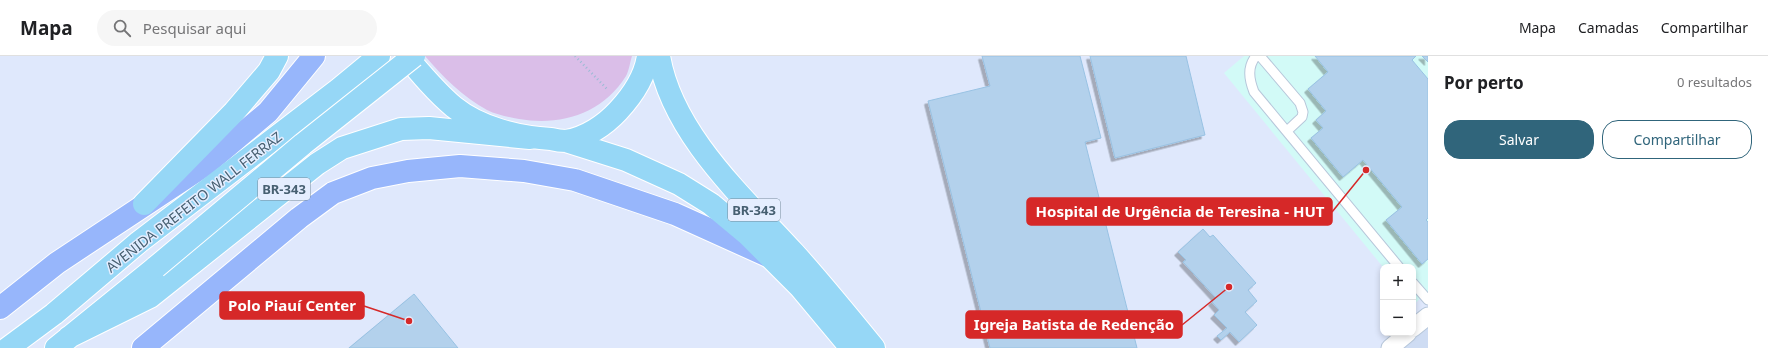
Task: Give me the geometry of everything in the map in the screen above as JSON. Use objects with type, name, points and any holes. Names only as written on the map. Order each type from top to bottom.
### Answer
[{"type":"highway","points":[[144,204],[234,112],[269,71],[277,56]]},
{"type":"highway","name":"AVENIDA PREFEITO WALL FERRAZ","points":[[8,348],[54,314],[139,242],[339,89],[379,56]]},
{"type":"highway","name":"BR-343","points":[[406,56],[426,80],[455,108],[482,124],[530,138]]},
{"type":"highway","name":"AVENIDA PREFEITO WALL FERRAZ","points":[[62,343],[156,267],[303,144],[414,56]]},
{"type":"highway","name":"BR-343","points":[[566,141],[594,132],[623,106],[640,82],[648,56]]},
{"type":"highway","name":"BR-343","points":[[659,56],[668,87],[678,111],[710,161],[795,254],[874,348]]},
{"type":"highway","name":"BR-343","points":[[62,343],[150,296],[317,164],[342,148],[401,129],[429,128],[566,141],[626,160],[679,184],[711,204],[732,220],[800,287],[851,348]]},
{"type":"highway","points":[[0,344],[54,314]]},
{"type":"main road","name":"AVENIDA PREFEITO WALL FERRAZ","points":[[0,308],[57,264],[144,204],[205,165],[268,112],[314,56]]},
{"type":"main road","points":[[143,348],[299,218],[333,193],[372,178],[408,171],[460,166],[524,172],[575,180],[675,214],[768,256]]},
{"type":"street","points":[[1416,326],[1428,316]]},
{"type":"street","points":[[1390,348],[1404,336]]},
{"type":"lane","points":[[1256,56],[1249,70],[1254,92],[1398,264]]},
{"type":"lane","points":[[1260,56],[1300,103],[1302,108],[1302,116],[1287,131]]},
{"type":"lane","points":[[1416,286],[1428,300]]},
{"type":"path","points":[[575,56],[623,106]]},
{"type":"shaded area","points":[[425,56],[632,56],[626,76],[605,100],[593,108],[579,114],[550,121],[535,121],[499,115],[478,105],[454,86]]},
{"type":"shaded area","points":[[1244,56],[1428,56],[1428,292],[1416,302],[1416,264],[1381,264],[1224,73]]},
{"type":"shaded area","points":[[1428,325],[1428,348],[1400,348],[1416,336]]},
{"type":"building","points":[[982,56],[1080,56],[1101,138],[1085,142],[1137,348],[990,348],[928,101],[990,86]]},
{"type":"building","points":[[1090,56],[1186,56],[1205,135],[1115,158]]},
{"type":"building","points":[[1315,56],[1416,56],[1412,60],[1428,79],[1428,218],[1426,220],[1428,222],[1428,259],[1422,264],[1386,220],[1402,207],[1363,160],[1343,177],[1311,138],[1323,128],[1316,120],[1326,111],[1308,89],[1328,72]]},
{"type":"building","points":[[1422,56],[1428,56],[1428,62]]},
{"type":"building","points":[[1203,229],[1210,237],[1213,235],[1256,283],[1248,290],[1257,301],[1245,312],[1257,325],[1239,342],[1230,332],[1221,340],[1217,336],[1227,328],[1214,315],[1219,310],[1212,302],[1216,298],[1183,262],[1186,260],[1178,252]]},
{"type":"building","points":[[414,294],[458,348],[349,348]]},
{"type":"place","name":"Hospital de Urgência de Teresina - HUT","points":[[1366,170]]},
{"type":"place","name":"Igreja Batista de Redenção","points":[[1229,287]]},
{"type":"place","name":"Polo Piauí Center","points":[[409,321]]}]
